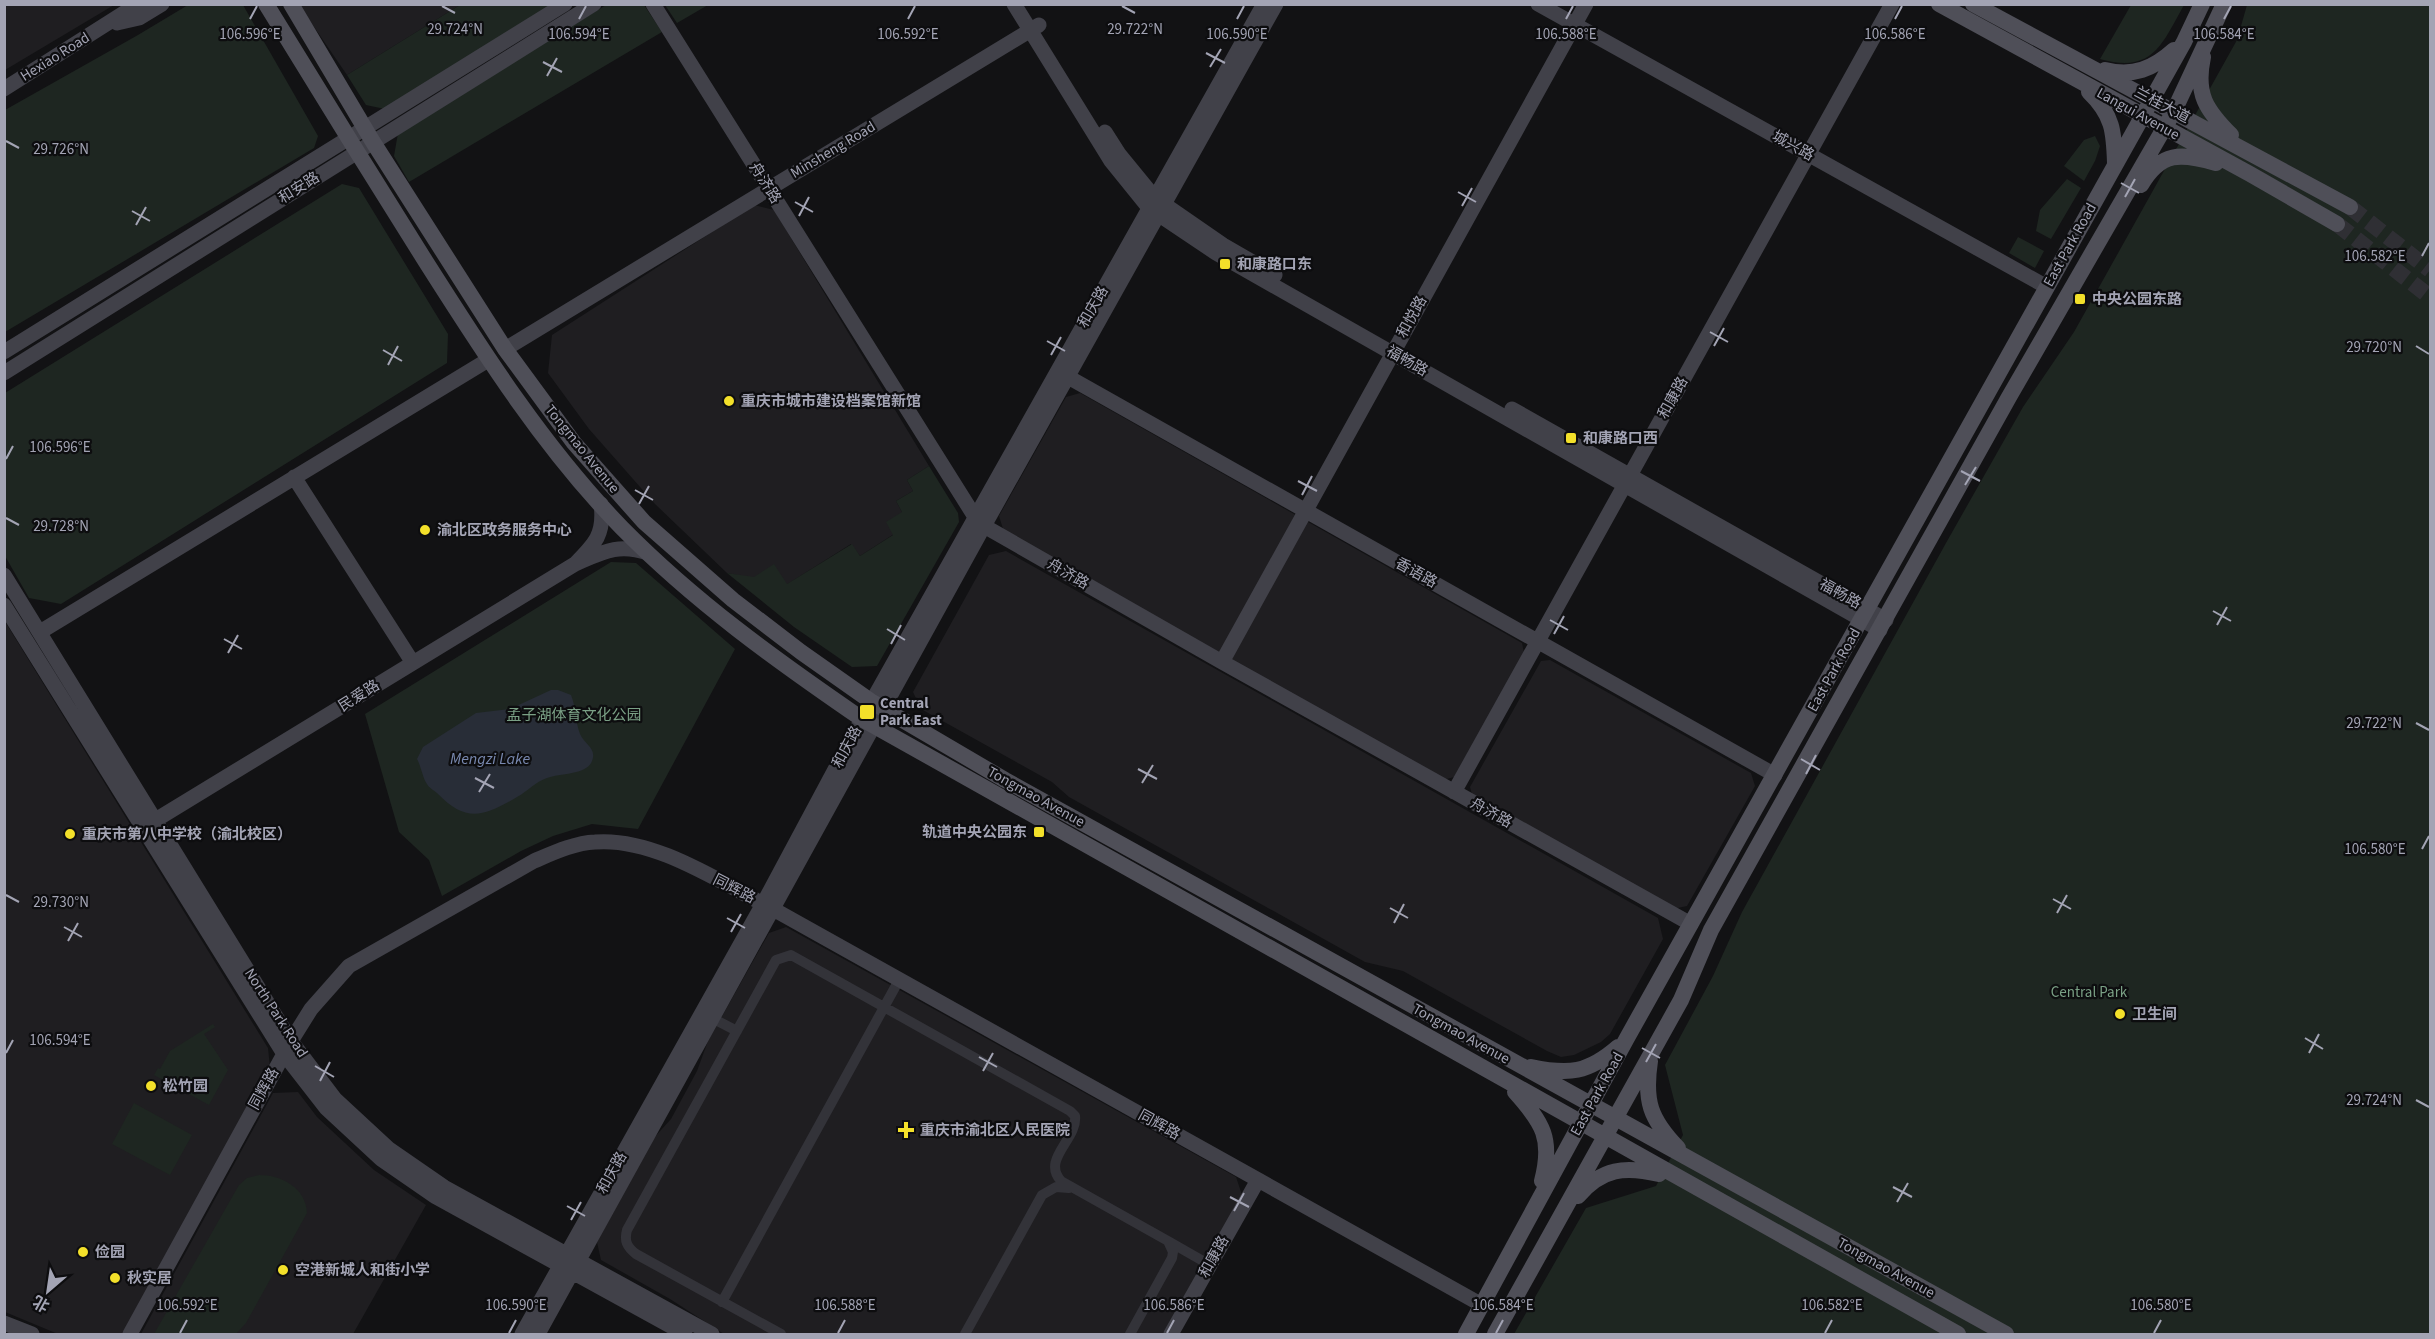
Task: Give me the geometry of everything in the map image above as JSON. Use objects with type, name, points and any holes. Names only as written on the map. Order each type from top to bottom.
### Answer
[{"type":"main road","name":"Tongmao Avenue","points":[[266,4],[488,360],[570,471],[650,553],[718,616],[789,669],[869,722],[1958,1335]]},
{"type":"main road","name":"Tongmao Avenue","points":[[291,4],[369,134],[505,349],[574,442],[644,522],[733,600],[801,652],[878,705],[1016,786],[2006,1335]]},
{"type":"main road","name":"Langui Avenue","points":[[1939,4],[2081,72],[2142,116],[2337,224]]},
{"type":"main road","name":"兰桂大道","points":[[1974,4],[2081,72],[2152,99],[2350,207]]},
{"type":"main road","name":"East Park Road","points":[[1466,1335],[1627,1038],[2184,42],[2202,4]]},
{"type":"main road","name":"East Park Road","points":[[1494,1335],[1613,1118],[1681,1000],[1712,930],[2096,245],[2174,111],[2224,4]]},
{"type":"main road","points":[[2206,40],[2201,64],[2201,97],[2212,116],[2244,149]]},
{"type":"main road","points":[[2081,72],[2139,72],[2160,63],[2184,42]]},
{"type":"main road","points":[[2081,72],[2103,105],[2112,124],[2115,165]]},
{"type":"main road","points":[[2096,245],[2116,227],[2150,170],[2174,156],[2197,158],[2250,174]]},
{"type":"main road","points":[[1515,1064],[1554,1072],[1581,1071],[1602,1061],[1627,1038]]},
{"type":"main road","points":[[1651,1052],[1646,1084],[1649,1107],[1659,1129],[1689,1159]]},
{"type":"main road","points":[[1506,1082],[1534,1113],[1545,1135],[1548,1159],[1534,1209]]},
{"type":"main road","points":[[1556,1222],[1590,1182],[1611,1172],[1639,1169],[1678,1179]]},
{"type":"street","name":"Hexiao Road","points":[[4,89],[138,4]]},
{"type":"street","points":[[106,26],[139,18],[162,4]]},
{"type":"street","name":"和安路","points":[[4,373],[566,4]]},
{"type":"street","name":"和安路","points":[[369,134],[594,4]]},
{"type":"street","name":"舟济路","points":[[653,4],[979,521],[1222,662],[1691,924]]},
{"type":"street","name":"福畅路","points":[[1014,4],[1034,28],[1111,161],[1157,207],[1216,253],[1394,349],[1883,625]]},
{"type":"street","name":"福畅路","points":[[1026,4],[1034,28]]},
{"type":"street","name":"和庆路","points":[[1157,207],[1263,4]]},
{"type":"street","name":"和庆路","points":[[522,1335],[569,1263],[768,907],[979,521],[1157,207],[1276,4]]},
{"type":"street","name":"城兴路","points":[[1538,4],[2047,287]]},
{"type":"street","name":"和悦路","points":[[1222,662],[1586,4]]},
{"type":"street","name":"和康路","points":[[1454,792],[1892,4]]},
{"type":"street","name":"Minsheng Road","points":[[505,349],[1034,28]]},
{"type":"street","name":"和安路","points":[[4,352],[352,145]]},
{"type":"street","points":[[40,632],[488,360]]},
{"type":"street","name":"香语路","points":[[1063,374],[1775,775]]},
{"type":"street","points":[[294,477],[413,663]]},
{"type":"street","points":[[575,564],[597,540],[603,517],[601,504]]},
{"type":"street","points":[[575,564],[614,548],[635,549],[650,553]]},
{"type":"street","name":"民爱路","points":[[150,824],[575,564]]},
{"type":"street","name":"North Park Road","points":[[4,575],[40,632],[150,824],[326,1108],[381,1160],[436,1197],[712,1335]]},
{"type":"street","name":"North Park Road","points":[[4,605],[150,824]]},
{"type":"street","name":"同辉路","points":[[130,1335],[287,1047],[311,1009],[349,966],[534,861],[563,849],[594,842],[628,842],[659,851],[768,907],[1482,1305]]},
{"type":"street","points":[[781,1335],[636,1254],[626,1243],[625,1236],[776,960],[791,955],[1070,1111],[1075,1116],[1075,1121],[1056,1158],[1055,1171],[1061,1181],[1210,1265]]},
{"type":"street","points":[[722,1302],[899,980]]},
{"type":"street","points":[[707,1015],[736,1031]]},
{"type":"street","name":"和康路","points":[[1171,1335],[1258,1180]]},
{"type":"street","points":[[965,1335],[1042,1195],[1056,1187],[1076,1190]]},
{"type":"street","points":[[1130,1335],[1172,1258],[1171,1246],[1167,1241]]},
{"type":"street","name":"和庆路","points":[[538,1335],[569,1263]]},
{"type":"street","name":"North Park Road","points":[[569,1263],[685,1335]]},
{"type":"street","points":[[4,1323],[32,1335]]},
{"type":"shaded area","points":[[5,4],[114,4],[114,5],[5,70]]},
{"type":"shaded area","points":[[299,5],[460,5],[347,75]]},
{"type":"shaded area","name":"重庆市城市建设档案馆新馆","points":[[754,205],[774,210],[929,466],[907,480],[913,491],[896,501],[902,512],[894,534],[860,556],[851,544],[786,585],[727,573],[655,504],[589,429],[548,373],[552,335]]},
{"type":"shaded area","points":[[1080,393],[1522,643],[1524,653],[1454,777],[1443,780],[1004,532],[999,516],[1066,397]]},
{"type":"shaded area","points":[[1006,551],[1658,918],[1663,939],[1610,1034],[1601,1042],[1574,1055],[1561,1057],[1547,1051],[1403,971],[1365,962],[1069,797],[1052,782],[921,709],[913,692],[989,555]]},
{"type":"shaded area","name":"重庆市第八中学校（渝北校区）","points":[[4,620],[268,1048],[270,1067],[123,1334],[58,1334],[5,1312]]},
{"type":"shaded area","points":[[1550,660],[1751,773],[1755,786],[1687,906],[1673,909],[1473,798],[1470,787],[1541,661]]},
{"type":"shaded area","name":"重庆市渝北区人民医院","points":[[786,927],[1236,1177],[1242,1195],[1164,1334],[724,1334],[670,1299],[601,1260],[597,1242],[652,1140],[671,1119],[697,1071],[708,1041],[769,933]]},
{"type":"shaded area","name":"空港新城人和街小学","points":[[298,1092],[317,1117],[374,1170],[426,1205],[353,1334],[141,1334],[273,1093]]},
{"type":"green space","points":[[188,5],[243,5],[318,136],[314,148],[5,332],[5,110]]},
{"type":"green space","points":[[460,5],[557,5],[385,109],[366,105],[347,75]]},
{"type":"green space","points":[[606,5],[644,5],[662,32],[409,182],[394,156],[398,133]]},
{"type":"green space","points":[[665,5],[708,5],[677,23]]},
{"type":"green space","points":[[2131,5],[2184,5],[2162,43],[2144,59],[2118,63],[2100,59]]},
{"type":"green space","name":"Central Park","points":[[2247,5],[2430,5],[2430,1334],[1514,1334],[1586,1208],[1656,1186],[1683,1135],[1665,1065],[1713,976],[1742,912],[1946,543],[2023,407],[2074,332],[2237,40]]},
{"type":"green space","points":[[2095,136],[2100,146],[2084,181],[2064,166],[2084,140]]},
{"type":"green space","points":[[2067,179],[2081,188],[2051,239],[2036,231],[2040,210]]},
{"type":"green space","points":[[342,184],[359,188],[448,334],[447,363],[61,604],[29,598],[5,556],[5,393]]},
{"type":"green space","points":[[2018,237],[2044,251],[2035,268],[2009,253]]},
{"type":"green space","points":[[929,466],[958,513],[959,522],[877,666],[852,667],[794,627],[727,573],[754,577],[774,564],[787,584],[852,544],[860,556],[893,535],[886,522],[902,512],[896,501],[913,491],[907,480]]},
{"type":"green space","name":"孟子湖体育文化公园","points":[[611,562],[636,563],[735,649],[638,829],[592,824],[553,836],[521,851],[442,896],[429,860],[399,832],[365,714]]},
{"type":"green space","points":[[213,1024],[215,1027],[204,1034],[228,1070],[209,1105],[154,1075],[170,1051]]},
{"type":"green space","points":[[134,1103],[192,1135],[170,1175],[112,1144]]},
{"type":"green space","points":[[259,1175],[276,1177],[291,1185],[306,1204],[307,1213],[246,1323],[236,1334],[154,1334],[239,1185],[247,1178]]},
{"type":"water","name":"Mengzi Lake","points":[[551,690],[571,695],[580,734],[593,753],[589,766],[579,771],[552,776],[535,784],[505,804],[475,814],[466,813],[447,803],[428,785],[417,759],[423,747],[476,713],[510,709]]},
{"type":"tunnel","points":[[2350,207],[2430,270]]},
{"type":"tunnel","points":[[2337,224],[2430,297]]},
{"type":"place","name":"和康路口东","points":[[1225,264]]},
{"type":"place","name":"中央公园东路","points":[[2080,299]]},
{"type":"place","name":"重庆市城市建设档案馆新馆","points":[[729,401]]},
{"type":"place","name":"和康路口西","points":[[1571,438]]},
{"type":"place","name":"渝北区政务服务中心","points":[[425,530]]},
{"type":"place","name":"Central Park East","points":[[867,712]]},
{"type":"place","name":"轨道中央公园东","points":[[1039,832]]},
{"type":"place","name":"重庆市第八中学校（渝北校区）","points":[[70,834]]},
{"type":"place","name":"卫生间","points":[[2120,1014]]},
{"type":"place","name":"松竹园","points":[[151,1086]]},
{"type":"place","name":"重庆市渝北区人民医院","points":[[906,1130]]},
{"type":"place","name":"俭园","points":[[83,1252]]},
{"type":"place","name":"空港新城人和街小学","points":[[283,1270]]},
{"type":"place","name":"秋实居","points":[[115,1278]]}]
